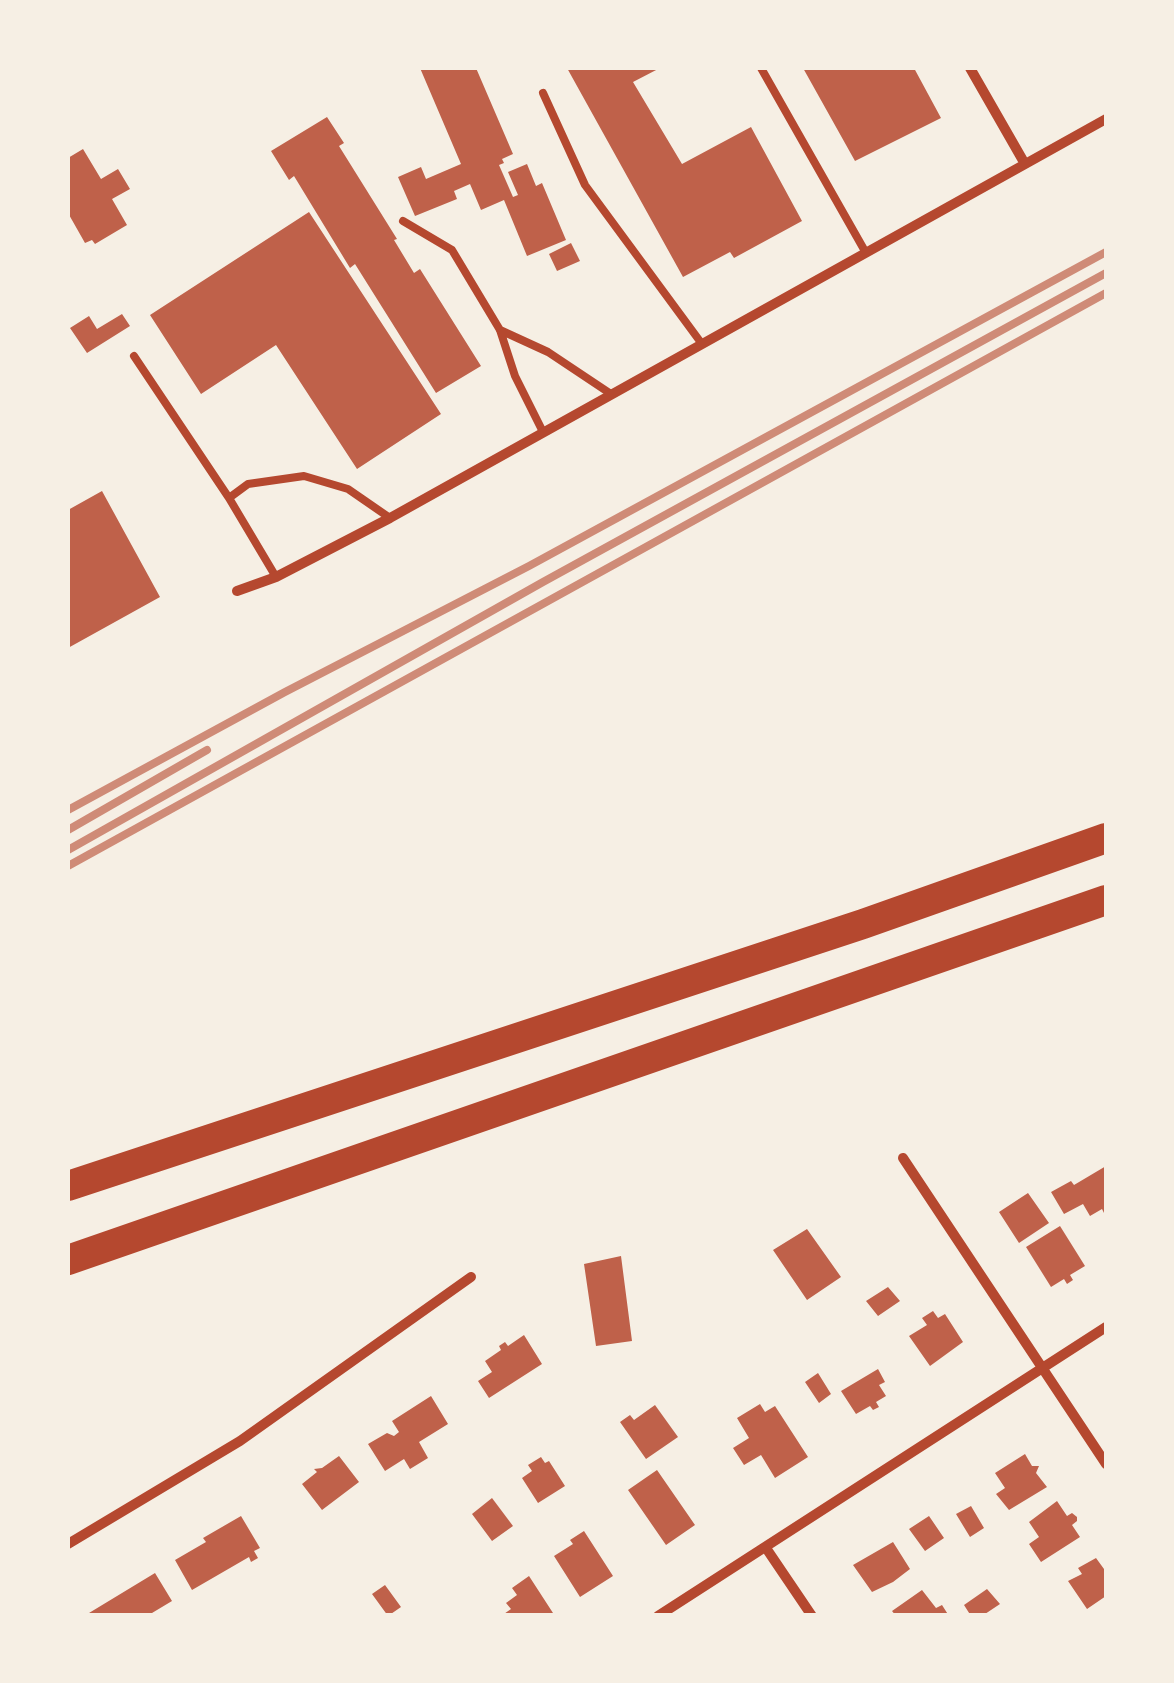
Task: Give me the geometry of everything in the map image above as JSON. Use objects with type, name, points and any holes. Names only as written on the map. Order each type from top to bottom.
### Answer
[{"type":"highway","points":[[68,1186],[862,924],[1106,838]]},
{"type":"highway","points":[[68,1260],[1106,900]]},
{"type":"street","points":[[970,68],[1025,164]]},
{"type":"street","points":[[237,591],[276,577],[390,518],[1106,119]]},
{"type":"street","points":[[903,1158],[1106,1464]]},
{"type":"street","points":[[68,1544],[240,1441],[471,1276]]},
{"type":"street","points":[[658,1616],[1106,1327]]},
{"type":"street","points":[[766,1548],[812,1616]]},
{"type":"lane","points":[[761,68],[866,252]]},
{"type":"lane","points":[[543,93],[585,185],[702,344]]},
{"type":"lane","points":[[404,221],[452,250],[500,330],[515,376],[543,432]]},
{"type":"lane","points":[[500,330],[548,352],[610,394]]},
{"type":"lane","points":[[134,356],[229,498],[276,577]]},
{"type":"lane","points":[[229,498],[248,484],[304,476],[348,489],[390,518]]},
{"type":"building","points":[[420,68],[476,68],[513,154],[499,165],[513,197],[518,195],[508,172],[527,164],[536,186],[542,183],[566,240],[527,256],[504,200],[481,210],[470,184],[454,191],[457,199],[415,216],[398,177],[421,167],[426,179],[461,164]]},
{"type":"building","points":[[567,68],[660,68],[633,82],[682,164],[751,127],[802,221],[734,258],[730,252],[683,277]]},
{"type":"building","points":[[803,68],[914,68],[941,118],[855,161]]},
{"type":"building","points":[[327,117],[344,143],[339,146],[414,273],[420,269],[481,366],[436,393],[355,264],[350,268],[294,176],[289,180],[271,151]]},
{"type":"building","points":[[83,149],[101,179],[118,169],[130,189],[112,199],[127,225],[95,244],[92,240],[85,243],[68,213],[68,158]]},
{"type":"building","points":[[309,212],[441,414],[357,469],[276,345],[201,394],[150,315]]},
{"type":"building","points":[[571,243],[580,261],[557,271],[549,254]]},
{"type":"building","points":[[122,314],[130,326],[87,353],[70,328],[89,316],[97,329]]},
{"type":"building","points":[[102,491],[160,597],[68,648],[68,510]]},
{"type":"building","points":[[1106,1166],[1106,1217],[1102,1209],[1090,1216],[1083,1204],[1064,1214],[1051,1192],[1071,1181],[1074,1185]]},
{"type":"building","points":[[1028,1193],[1049,1223],[1019,1243],[999,1212]]},
{"type":"building","points":[[1060,1226],[1085,1266],[1070,1275],[1073,1280],[1067,1284],[1064,1279],[1051,1287],[1026,1247]]},
{"type":"building","points":[[807,1229],[841,1277],[807,1300],[773,1250]]},
{"type":"building","points":[[621,1256],[632,1341],[596,1346],[584,1264]]},
{"type":"building","points":[[888,1287],[900,1301],[878,1316],[866,1301]]},
{"type":"building","points":[[933,1311],[938,1318],[945,1314],[963,1342],[930,1366],[909,1336],[927,1325],[922,1318]]},
{"type":"building","points":[[524,1335],[542,1364],[489,1398],[478,1381],[492,1372],[485,1361],[501,1350],[499,1346],[505,1342],[508,1346]]},
{"type":"building","points":[[878,1369],[885,1382],[879,1385],[886,1396],[876,1402],[879,1407],[873,1410],[870,1406],[856,1414],[841,1391]]},
{"type":"building","points":[[818,1373],[831,1394],[819,1403],[805,1382]]},
{"type":"building","points":[[431,1396],[448,1424],[419,1442],[428,1458],[410,1469],[404,1459],[385,1471],[368,1444],[387,1433],[394,1436],[399,1432],[392,1421]]},
{"type":"building","points":[[760,1404],[765,1412],[775,1406],[808,1457],[775,1478],[761,1455],[744,1465],[733,1448],[749,1438],[737,1418]]},
{"type":"building","points":[[655,1405],[678,1437],[646,1459],[620,1422],[630,1415],[634,1420]]},
{"type":"building","points":[[1025,1454],[1032,1466],[1039,1466],[1036,1473],[1047,1487],[1009,1510],[996,1494],[1005,1488],[995,1473]]},
{"type":"building","points":[[339,1456],[359,1482],[322,1510],[302,1484],[317,1472],[314,1469]]},
{"type":"building","points":[[541,1457],[545,1463],[549,1461],[565,1486],[538,1503],[522,1478],[532,1471],[528,1465]]},
{"type":"building","points":[[657,1470],[695,1525],[666,1545],[628,1490]]},
{"type":"building","points":[[492,1498],[513,1526],[492,1541],[472,1514]]},
{"type":"building","points":[[1057,1501],[1067,1516],[1072,1513],[1077,1517],[1072,1525],[1080,1537],[1041,1562],[1029,1544],[1039,1537],[1029,1522]]},
{"type":"building","points":[[971,1506],[984,1528],[970,1537],[956,1514]]},
{"type":"building","points":[[241,1516],[260,1548],[254,1551],[258,1558],[251,1562],[249,1557],[192,1590],[175,1560]]},
{"type":"building","points":[[929,1516],[944,1538],[925,1551],[909,1529]]},
{"type":"building","points":[[584,1531],[613,1576],[580,1597],[554,1556]]},
{"type":"building","points":[[893,1542],[910,1569],[872,1592],[853,1565]]},
{"type":"building","points":[[1096,1558],[1106,1567],[1106,1596],[1087,1609],[1068,1581],[1082,1574],[1078,1568]]},
{"type":"building","points":[[155,1573],[172,1601],[147,1616],[89,1613]]},
{"type":"building","points":[[529,1576],[553,1613],[501,1616],[511,1609],[506,1603],[517,1595],[512,1588]]},
{"type":"building","points":[[385,1585],[401,1607],[388,1616],[372,1594]]},
{"type":"building","points":[[987,1589],[1000,1604],[982,1616],[971,1616],[964,1605]]},
{"type":"building","points":[[922,1590],[936,1608],[942,1605],[949,1616],[896,1616],[892,1611]]},
{"type":"railway","points":[[68,810],[529,566],[1106,252]]},
{"type":"railway","points":[[68,850],[543,582],[1106,273]]},
{"type":"railway","points":[[68,866],[1106,293]]},
{"type":"railway","points":[[68,830],[207,750]]}]
